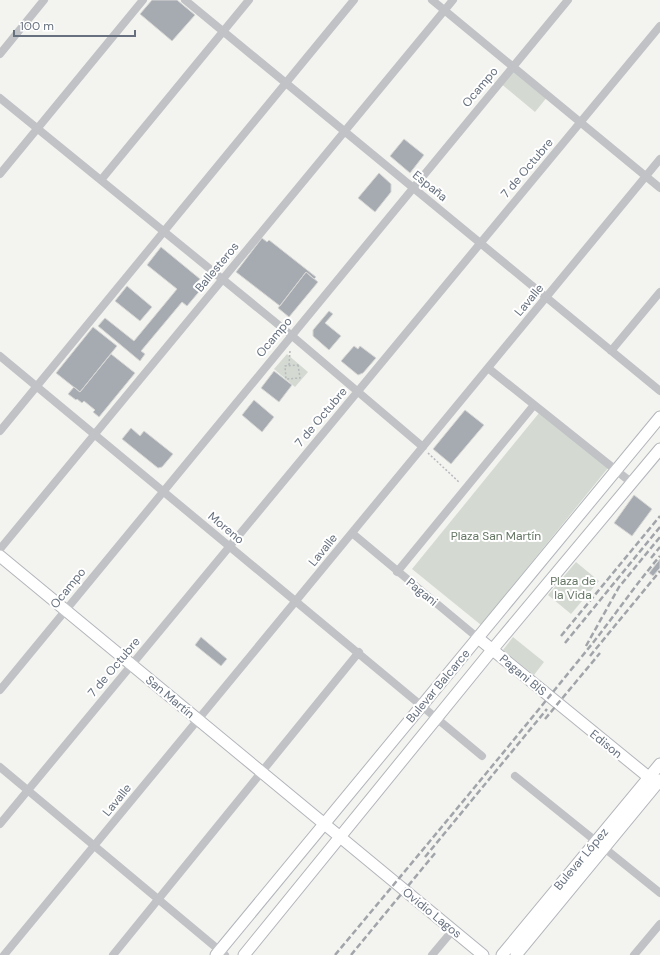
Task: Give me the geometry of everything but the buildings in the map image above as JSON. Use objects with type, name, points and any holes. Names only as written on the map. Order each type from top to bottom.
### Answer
[{"type":"main road","name":"Bulevar Balcarce","points":[[221,954],[324,824],[660,417]]},
{"type":"main road","name":"Bulevar Balcarce","points":[[244,955],[341,838],[492,650],[660,449]]},
{"type":"main road","name":"San Martín","points":[[0,556],[341,838]]},
{"type":"main road","name":"Pagani","points":[[478,638],[492,650]]},
{"type":"main road","name":"Pagani BIS","points":[[492,650],[553,701]]},
{"type":"main road","name":"Edison","points":[[553,701],[656,782]]},
{"type":"main road","name":"Bulevar López","points":[[502,955],[656,782],[660,764]]},
{"type":"main road","name":"Ovidio Lagos","points":[[341,838],[483,955]]},
{"type":"main road","name":"Bulevar López","points":[[516,955],[600,844]]},
{"type":"street","points":[[0,54],[44,0]]},
{"type":"street","points":[[0,174],[143,0]]},
{"type":"street","name":"España","points":[[185,0],[660,391]]},
{"type":"street","points":[[101,180],[249,0]]},
{"type":"street","points":[[0,431],[354,0]]},
{"type":"street","points":[[432,0],[660,188]]},
{"type":"street","name":"Ballesteros","points":[[0,549],[453,0]]},
{"type":"street","name":"Ocampo","points":[[0,690],[412,187],[568,0]]},
{"type":"street","name":"7 de Octubre","points":[[0,824],[660,26]]},
{"type":"street","points":[[0,98],[291,335],[423,447]]},
{"type":"street","name":"Lavalle","points":[[4,955],[660,159]]},
{"type":"street","points":[[611,351],[660,292]]},
{"type":"street","name":"Moreno","points":[[0,356],[482,756]]},
{"type":"street","points":[[488,368],[632,483]]},
{"type":"street","points":[[397,572],[534,405]]},
{"type":"street","name":"Pagani","points":[[352,533],[478,638]]},
{"type":"street","points":[[113,955],[358,652]]},
{"type":"street","points":[[0,767],[158,899],[221,954]]},
{"type":"street","points":[[515,776],[660,893]]},
{"type":"street","points":[[634,955],[660,924]]},
{"type":"street","points":[[432,955],[453,930]]},
{"type":"path","points":[[298,364],[300,378],[286,379],[285,366],[298,364]]},
{"type":"path","points":[[423,447],[466,489]]},
{"type":"green space","points":[[513,66],[548,96],[535,112],[499,82]]},
{"type":"green space","points":[[287,354],[308,372],[295,387],[274,369]]},
{"type":"green space","name":"Plaza San Martín","points":[[539,413],[608,468],[481,625],[412,569]]},
{"type":"green space","name":"Plaza de la Vida","points":[[576,562],[599,581],[571,614],[548,595]]},
{"type":"green space","points":[[513,637],[544,662],[534,675],[503,650]]},
{"type":"railway","points":[[561,636],[660,516]]},
{"type":"railway","points":[[565,643],[660,527]]},
{"type":"railway","points":[[586,646],[619,587],[660,537]]},
{"type":"railway","points":[[651,558],[660,547]]},
{"type":"railway","points":[[335,955],[592,644],[642,577],[660,556]]},
{"type":"railway","points":[[590,656],[660,571]]},
{"type":"railway","points":[[545,719],[600,653]]},
{"type":"railway","points":[[425,857],[547,709]]},
{"type":"railway","points":[[351,955],[436,852]]}]
